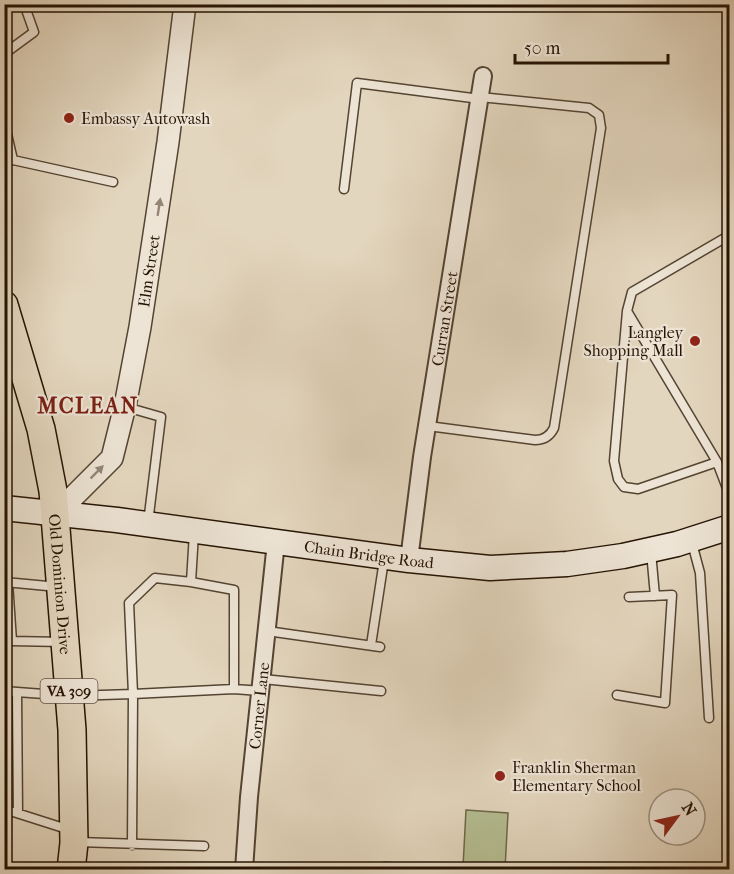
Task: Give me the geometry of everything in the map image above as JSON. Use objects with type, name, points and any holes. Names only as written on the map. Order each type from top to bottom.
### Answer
[{"type":"main road","name":"Old Dominion Drive","points":[[4,305],[41,429],[51,473],[56,514],[73,753],[74,836],[71,870]]},
{"type":"main road","name":"Chain Bridge Road","points":[[4,508],[148,524],[469,567],[567,564],[651,550],[729,527]]},
{"type":"street","name":"Elm Street","points":[[56,514],[112,458],[125,406],[140,327],[163,177],[185,4]]},
{"type":"street","name":"Curran Street","points":[[409,560],[483,76]]},
{"type":"street","name":"Corner Lane","points":[[244,870],[249,797],[276,542]]},
{"type":"lane","points":[[5,53],[34,32],[24,4]]},
{"type":"lane","points":[[344,189],[357,83],[590,108],[599,115],[601,128],[554,428],[551,434],[541,440],[535,440],[428,426]]},
{"type":"lane","points":[[4,121],[9,162],[113,182]]},
{"type":"lane","points":[[717,462],[638,489],[624,487],[618,479],[614,461],[627,311],[632,292],[729,235]]},
{"type":"lane","points":[[627,311],[717,462],[729,496]]},
{"type":"lane","points":[[125,406],[161,417],[148,524]]},
{"type":"lane","points":[[191,582],[195,530]]},
{"type":"lane","points":[[692,539],[700,573],[709,718]]},
{"type":"lane","points":[[651,550],[655,596]]},
{"type":"lane","points":[[267,631],[375,646],[385,557]]},
{"type":"lane","points":[[132,845],[133,694],[129,603],[155,578],[234,590],[234,689]]},
{"type":"lane","points":[[62,587],[6,582],[12,641],[66,642]]},
{"type":"lane","points":[[617,695],[665,703],[672,595],[629,597]]},
{"type":"lane","points":[[4,691],[70,696],[234,689],[262,685],[381,691]]},
{"type":"lane","points":[[16,692],[18,813]]},
{"type":"lane","points":[[4,809],[74,836],[132,845],[204,846]]},
{"type":"green space","points":[[466,810],[508,813],[505,869],[384,869],[384,862],[463,867]]},
{"type":"place","name":"Embassy Autowash","points":[[69,118]]},
{"type":"place","name":"Langley Shopping Mall","points":[[695,341]]},
{"type":"place","name":"Franklin Sherman Elementary School","points":[[500,776]]},
{"type":"district","name":"MCLEAN","points":[[88,405]]}]
